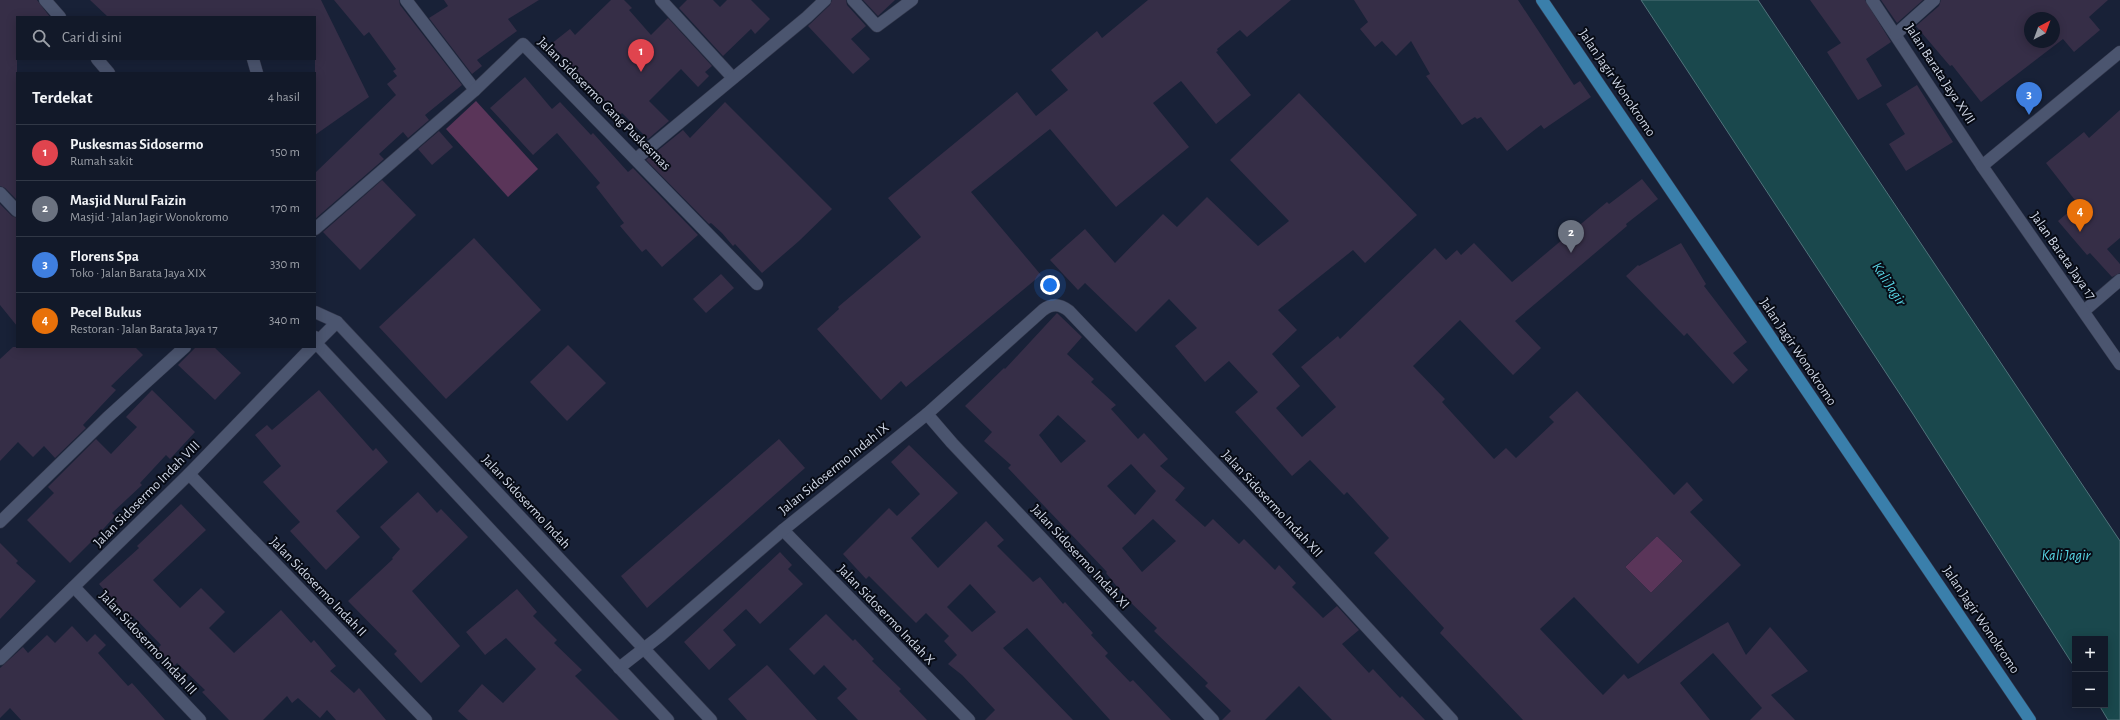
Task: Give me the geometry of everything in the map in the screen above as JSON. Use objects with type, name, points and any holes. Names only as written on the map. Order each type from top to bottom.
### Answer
[{"type":"main road","name":"Jalan Jagir Wonokromo","points":[[1542,0],[2030,720]]},
{"type":"street","points":[[45,0],[59,16]]},
{"type":"street","points":[[406,0],[475,90]]},
{"type":"street","points":[[661,0],[733,78]]},
{"type":"street","points":[[637,158],[807,17],[825,0]]},
{"type":"street","points":[[853,0],[877,26],[912,0]]},
{"type":"street","name":"Jalan Barata Jaya XVII","points":[[1872,0],[1896,34],[1982,166]]},
{"type":"street","points":[[1896,34],[1934,0]]},
{"type":"street","name":"Jalan Sidosermo Gang Puskesmas","points":[[316,228],[475,90],[523,44],[637,158],[757,284]]},
{"type":"street","points":[[1982,166],[2120,52]]},
{"type":"street","points":[[98,60],[108,72]]},
{"type":"street","points":[[253,60],[257,72]]},
{"type":"street","name":"Jalan Barata Jaya 17","points":[[1982,166],[2120,364]]},
{"type":"street","points":[[0,192],[16,210]]},
{"type":"street","points":[[2084,311],[2120,280]]},
{"type":"street","name":"Jalan Sidosermo Indah IX","points":[[619,668],[644,649],[782,530],[927,414],[1042,310],[1048,306],[1058,305],[1069,312]]},
{"type":"street","name":"Jalan Sidosermo Indah","points":[[316,312],[338,322],[711,720]]},
{"type":"street","name":"Jalan Sidosermo Indah XII","points":[[1069,312],[1256,508],[1452,720]]},
{"type":"street","name":"Jalan Sidosermo Indah VIII","points":[[316,342],[338,322]]},
{"type":"street","points":[[316,344],[668,720]]},
{"type":"street","points":[[0,522],[108,417],[184,348]]},
{"type":"street","name":"Jalan Sidosermo Indah VIII","points":[[0,659],[189,474],[310,348]]},
{"type":"street","name":"Jalan Sidosermo Indah XI","points":[[927,414],[957,449],[1213,720]]},
{"type":"street","name":"Jalan Sidosermo Indah II","points":[[189,474],[426,720]]},
{"type":"street","name":"Jalan Sidosermo Indah X","points":[[782,530],[969,720]]},
{"type":"street","name":"Jalan Sidosermo Indah III","points":[[74,587],[200,720]]},
{"type":"shaded area","points":[[476,101],[538,169],[508,197],[446,129]]},
{"type":"shaded area","points":[[1657,536],[1683,561],[1651,593],[1625,567]]},
{"type":"water","name":"Kali Jagir","points":[[1641,0],[1758,0],[2120,541],[2120,720],[2108,720],[2101,708],[2108,708],[2108,636],[2072,636],[2072,663],[1913,414]]},
{"type":"building","points":[[0,0],[37,0],[49,16],[16,16],[16,199],[5,188],[0,186]]},
{"type":"building","points":[[90,0],[321,0],[369,97],[316,134],[316,16],[107,16]]},
{"type":"building","points":[[334,0],[399,0],[400,5],[462,85],[425,115],[429,120],[408,138],[403,132],[379,154],[384,159],[316,218],[316,172],[396,95],[387,84],[397,76],[393,71],[396,69],[369,32],[364,36]]},
{"type":"building","points":[[444,0],[539,0],[508,19],[517,31],[477,60],[482,66],[472,74],[429,18],[448,6]]},
{"type":"building","points":[[611,0],[624,0],[632,8],[629,10],[651,35],[668,18],[712,66],[705,72],[709,76],[698,87],[681,69],[649,101],[669,121],[648,139],[622,113],[619,116],[551,44],[570,29],[575,35]]},
{"type":"building","points":[[687,0],[713,0],[720,7],[727,0],[751,0],[770,19],[755,34],[751,29],[723,56],[679,8]]},
{"type":"building","points":[[832,0],[846,0],[847,5],[866,26],[851,39],[870,59],[853,74],[808,26],[830,5]]},
{"type":"building","points":[[863,0],[895,0],[878,16]]},
{"type":"building","points":[[1148,0],[1291,0],[1247,37],[1240,30],[1217,49],[1218,51],[1216,52],[1251,95],[1216,124],[1181,81],[1153,103],[1189,147],[1116,207],[1050,129],[971,192],[1041,275],[906,387],[901,381],[881,400],[817,329],[839,309],[838,307],[921,237],[888,198],[1017,92],[1036,116],[1068,90],[1051,70],[1097,31],[1102,38]]},
{"type":"building","points":[[1354,0],[1518,0],[1574,85],[1580,81],[1591,97],[1544,129],[1541,125],[1507,151],[1481,117],[1477,119],[1475,117],[1462,125],[1426,76],[1430,74],[1411,41],[1396,56],[1382,41],[1375,47],[1360,29],[1368,22]]},
{"type":"building","points":[[1810,0],[1865,0],[1891,42],[1866,59],[1882,86],[1858,100],[1827,52],[1841,43]]},
{"type":"building","points":[[1881,0],[1923,0],[1897,23]]},
{"type":"building","points":[[1941,0],[2108,0],[2089,17],[2100,30],[2074,52],[2063,39],[2060,41],[2060,12],[2024,12],[2024,48],[2051,48],[1981,102],[1952,65],[1950,66],[1916,26],[1939,6]]},
{"type":"building","points":[[525,77],[552,109],[560,102],[591,135],[593,133],[628,172],[633,168],[698,235],[662,267],[646,249],[642,252],[620,226],[624,223],[596,187],[600,183],[557,133],[533,155],[490,108]]},
{"type":"building","points":[[1917,85],[1953,142],[1906,171],[1889,144],[1905,134],[1886,104]]},
{"type":"building","points":[[1299,93],[1417,215],[1365,263],[1353,250],[1278,310],[1297,330],[1272,354],[1300,386],[1276,408],[1302,437],[1336,407],[1301,367],[1338,336],[1340,339],[1435,248],[1446,260],[1457,250],[1461,255],[1474,243],[1512,282],[1607,202],[1609,204],[1642,179],[1658,199],[1626,224],[1627,226],[1515,321],[1541,348],[1513,375],[1460,320],[1413,366],[1445,399],[1442,402],[1494,459],[1506,448],[1516,458],[1554,422],[1549,417],[1577,391],[1674,495],[1687,482],[1703,500],[1690,512],[1741,565],[1638,664],[1574,597],[1540,629],[1603,695],[1624,674],[1628,679],[1728,622],[1746,655],[1770,627],[1808,671],[1771,695],[1795,720],[1750,720],[1762,708],[1713,653],[1680,683],[1710,720],[1523,720],[1440,633],[1444,628],[1374,553],[1389,538],[1347,492],[1344,495],[1310,460],[1292,476],[1235,412],[1258,392],[1229,361],[1205,382],[1175,346],[1197,328],[1169,299],[1136,332],[1085,283],[1078,290],[1050,260],[1085,229],[1115,263],[1163,214],[1177,227],[1207,197],[1258,246],[1289,221],[1230,160]],"holes":[[[1657,536],[1683,561],[1651,593],[1625,567]]]},
{"type":"building","points":[[725,102],[832,209],[799,241],[762,273],[735,244],[733,246],[722,233],[711,223],[709,224],[646,160],[683,130],[690,138]]},
{"type":"building","points":[[2120,110],[2120,238],[2107,249],[2120,264],[2120,273],[2112,277],[2090,253],[2087,255],[2058,221],[2078,204],[2046,163],[2084,132],[2089,138]]},
{"type":"building","points":[[439,131],[453,147],[432,165],[418,149]]},
{"type":"building","points":[[382,180],[416,215],[360,270],[323,232]]},
{"type":"building","points":[[0,204],[12,216],[16,218],[16,325],[0,305]]},
{"type":"building","points":[[474,238],[541,310],[446,399],[379,327]]},
{"type":"building","points":[[1681,243],[1706,284],[1704,286],[1747,342],[1733,353],[1748,370],[1733,384],[1687,333],[1684,336],[1626,276],[1638,265],[1639,266]]},
{"type":"building","points":[[721,274],[734,288],[706,313],[693,299]]},
{"type":"building","points":[[1057,313],[1082,337],[1067,354],[1094,379],[1091,382],[1116,405],[1111,409],[1138,439],[1144,433],[1168,459],[1160,466],[1185,488],[1175,500],[1205,527],[1213,519],[1239,544],[1244,539],[1275,570],[1279,565],[1296,583],[1292,587],[1323,618],[1337,606],[1359,630],[1342,644],[1369,673],[1373,669],[1400,698],[1402,696],[1425,720],[1332,720],[1299,686],[1265,720],[1222,720],[1231,711],[1205,686],[1208,683],[1154,631],[1157,628],[1127,599],[1106,573],[1107,572],[1008,468],[1011,465],[984,441],[992,432],[965,406],[1004,368],[1005,369]],"holes":[[[1058,415],[1086,441],[1061,463],[1039,435]],[[1131,464],[1156,491],[1135,515],[1107,486]],[[1153,519],[1176,541],[1142,572],[1122,548]]]},
{"type":"building","points":[[568,345],[606,383],[567,421],[530,382]]},
{"type":"building","points":[[13,347],[136,348],[143,355],[111,386],[116,390],[83,425],[86,428],[55,458],[44,446],[33,457],[18,442],[0,461],[0,359]]},
{"type":"building","points":[[195,348],[215,348],[241,373],[215,400],[178,365]]},
{"type":"building","points":[[152,390],[195,432],[170,459],[166,455],[140,483],[142,485],[112,513],[115,516],[70,563],[27,520],[54,493],[48,487],[96,439],[111,454],[137,427],[126,417]]},
{"type":"building","points":[[319,390],[373,451],[376,448],[388,462],[336,511],[360,537],[326,570],[290,531],[300,522],[263,482],[281,466],[255,435],[267,425],[272,430]]},
{"type":"building","points":[[779,439],[805,468],[647,608],[621,576]]},
{"type":"building","points":[[909,445],[958,493],[911,538],[938,568],[986,521],[1004,540],[997,546],[1033,582],[1040,577],[1063,604],[1065,602],[1093,633],[1091,635],[1108,653],[1105,656],[1130,682],[1133,680],[1171,720],[1110,720],[1027,628],[1003,648],[1073,720],[985,720],[995,710],[962,675],[948,664],[957,655],[944,641],[949,636],[926,613],[916,623],[869,576],[866,579],[843,554],[889,508],[897,516],[920,494],[891,462]],"holes":[[[970,584],[996,612],[972,632],[947,607]]]},
{"type":"building","points":[[418,492],[437,513],[441,509],[468,537],[412,591],[460,646],[421,683],[394,654],[397,651],[348,601],[393,559],[392,558],[400,549],[380,527]]},
{"type":"building","points":[[181,504],[206,530],[153,580],[180,608],[201,588],[225,612],[209,628],[234,653],[281,610],[311,643],[314,640],[336,666],[330,671],[354,693],[359,688],[386,720],[336,720],[327,710],[320,718],[298,698],[292,703],[287,696],[263,720],[229,720],[202,692],[205,690],[177,663],[174,666],[157,649],[161,645],[133,616],[130,619],[99,584],[139,548],[137,546]]},
{"type":"building","points":[[0,543],[18,561],[16,563],[36,581],[0,619]]},
{"type":"building","points":[[780,552],[792,565],[788,569],[803,584],[760,624],[746,609],[723,630],[736,645],[709,670],[684,642]]},
{"type":"building","points":[[517,589],[537,612],[533,616],[557,640],[554,643],[582,670],[575,676],[619,720],[468,720],[458,711],[482,684],[503,703],[536,669],[506,638],[485,655],[466,632]]},
{"type":"building","points":[[826,614],[853,641],[855,639],[874,659],[872,661],[901,689],[899,691],[927,720],[858,720],[837,698],[847,689],[824,665],[814,675],[789,649]]},
{"type":"building","points":[[72,626],[87,642],[95,634],[106,645],[98,653],[128,686],[132,683],[165,720],[21,720],[10,708],[0,718],[0,668],[23,647],[28,653],[47,635],[55,643]]},
{"type":"building","points":[[767,665],[817,720],[747,720],[728,699]]},
{"type":"place","name":"Puskesmas Sidosermo","points":[[641,72]]},
{"type":"place","name":"Florens Spa","points":[[2029,115]]},
{"type":"place","name":"Pecel Bukus","points":[[2080,232]]},
{"type":"place","name":"Masjid Nurul Faizin","points":[[1571,253]]}]
